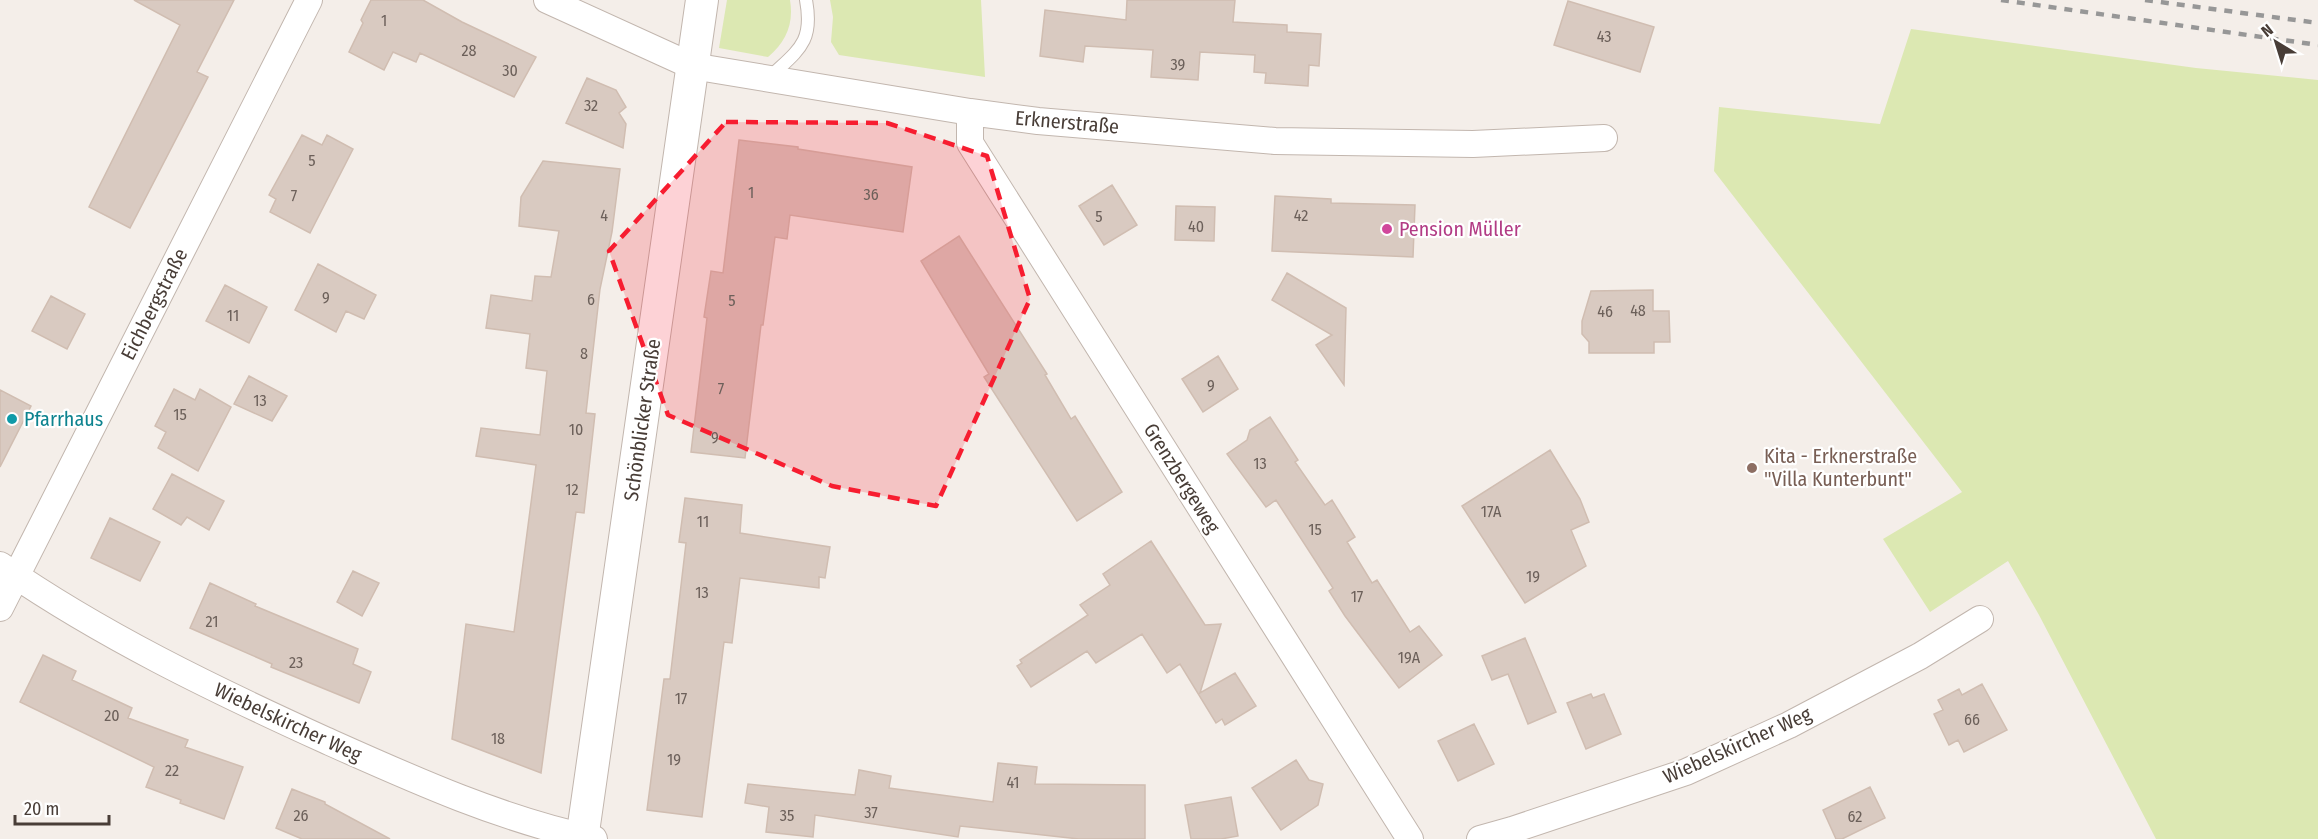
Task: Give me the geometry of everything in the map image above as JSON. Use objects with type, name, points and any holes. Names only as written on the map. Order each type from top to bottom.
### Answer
[{"type":"street","name":"Eichbergstraße","points":[[0,608],[8,571],[309,0]]},
{"type":"street","name":"Erknerstraße","points":[[547,0],[692,66],[1038,121],[1275,141],[1473,144],[1604,138]]},
{"type":"street","name":"Schönblicker Straße","points":[[586,838],[702,0]]},
{"type":"street","name":"Grenzbergeweg","points":[[970,112],[970,143],[1410,839]]},
{"type":"street","name":"Wiebelskircher Weg","points":[[8,571],[69,609],[177,670],[265,713],[420,783],[542,827],[586,838]]},
{"type":"street","name":"Wiebelskircher Weg","points":[[1480,839],[1686,772],[1789,725],[1920,656],[1980,619]]},
{"type":"lane","points":[[770,78],[795,54],[808,35],[810,20],[806,0]]},
{"type":"highlighted area","points":[[726,122],[887,123],[987,156],[1030,299],[936,506],[832,486],[668,415],[609,251]]},
{"type":"green space","points":[[727,0],[790,0],[790,25],[780,45],[768,57],[719,48]]},
{"type":"green space","points":[[830,0],[981,0],[985,77],[839,55],[831,42],[833,17]]},
{"type":"green space","points":[[1911,29],[2196,68],[2318,80],[2318,839],[2156,839],[2039,615],[2008,561],[1930,612],[1883,539],[1962,492],[1714,171],[1719,107],[1880,124]]},
{"type":"building","points":[[134,0],[234,0],[197,72],[208,77],[130,228],[89,207],[180,25]]},
{"type":"building","points":[[371,0],[423,0],[462,22],[536,57],[514,97],[420,53],[416,62],[393,52],[384,70],[349,52]]},
{"type":"building","points":[[1127,0],[1235,0],[1233,22],[1287,25],[1287,32],[1321,34],[1319,66],[1309,65],[1308,86],[1265,83],[1266,73],[1254,72],[1255,55],[1200,52],[1198,80],[1151,77],[1153,50],[1085,46],[1083,62],[1040,56],[1045,10],[1126,20]]},
{"type":"building","points":[[1568,1],[1654,27],[1640,72],[1554,45]]},
{"type":"building","points":[[587,78],[616,90],[626,107],[619,113],[626,124],[623,148],[566,123]]},
{"type":"building","points":[[302,135],[322,145],[327,135],[353,149],[310,233],[270,212],[276,199],[269,195]]},
{"type":"building","points":[[739,140],[798,147],[798,149],[912,167],[903,232],[790,215],[787,239],[775,237],[763,325],[761,325],[745,458],[691,452],[707,318],[704,317],[711,271],[723,273]]},
{"type":"building","points":[[543,161],[620,169],[612,232],[600,289],[586,413],[595,414],[584,513],[576,512],[541,773],[452,739],[466,624],[514,632],[536,465],[476,456],[481,428],[540,435],[547,371],[526,368],[530,334],[486,328],[491,295],[532,301],[535,276],[551,277],[559,231],[519,226],[521,197]]},
{"type":"building","points":[[1112,185],[1137,225],[1104,245],[1079,206]]},
{"type":"building","points":[[1275,196],[1331,199],[1331,203],[1415,205],[1413,257],[1272,251]]},
{"type":"building","points":[[1176,206],[1215,207],[1214,241],[1175,240]]},
{"type":"building","points":[[959,236],[1047,374],[1045,375],[1071,419],[1075,416],[1122,492],[1077,521],[984,377],[989,374],[921,261]]},
{"type":"building","points":[[318,264],[376,295],[364,319],[346,311],[336,332],[295,310]]},
{"type":"building","points":[[1287,273],[1346,308],[1344,385],[1316,345],[1332,335],[1272,300]]},
{"type":"building","points":[[225,285],[267,307],[249,343],[206,321]]},
{"type":"building","points":[[1653,290],[1653,311],[1669,311],[1670,342],[1654,342],[1654,353],[1589,353],[1589,342],[1582,334],[1582,321],[1591,291]]},
{"type":"building","points":[[51,296],[85,314],[67,349],[32,331]]},
{"type":"building","points":[[1218,356],[1238,389],[1203,412],[1182,379]]},
{"type":"building","points":[[249,376],[287,396],[272,421],[234,404]]},
{"type":"building","points":[[174,389],[195,400],[200,389],[231,407],[198,471],[158,448],[166,432],[155,426]]},
{"type":"building","name":"Pfarrhaus","points":[[0,390],[31,406],[0,467]]},
{"type":"building","points":[[1270,417],[1298,460],[1295,462],[1325,505],[1332,500],[1355,537],[1347,542],[1372,583],[1377,580],[1410,632],[1419,626],[1442,655],[1399,688],[1345,616],[1329,591],[1333,588],[1276,500],[1266,507],[1227,454],[1247,440],[1250,430]]},
{"type":"building","points":[[1550,450],[1580,499],[1589,522],[1571,530],[1586,566],[1525,603],[1462,506]]},
{"type":"building","points":[[172,474],[224,501],[209,530],[187,517],[181,525],[153,509]]},
{"type":"building","points":[[685,498],[742,505],[740,533],[830,547],[825,578],[819,577],[819,588],[740,578],[732,643],[724,642],[702,817],[647,810],[664,679],[670,679],[686,543],[679,542]]},
{"type":"building","points":[[110,518],[160,542],[140,581],[91,558]]},
{"type":"building","points":[[1151,541],[1205,625],[1221,624],[1200,693],[1235,673],[1256,706],[1225,725],[1222,719],[1216,723],[1180,664],[1167,673],[1142,634],[1096,663],[1087,651],[1031,687],[1017,666],[1022,663],[1020,660],[1088,615],[1080,605],[1110,585],[1103,574]]},
{"type":"building","points":[[353,571],[379,583],[362,616],[337,602]]},
{"type":"building","points":[[210,583],[256,604],[255,606],[358,649],[353,664],[371,672],[359,703],[271,667],[272,664],[190,628]]},
{"type":"building","points":[[1525,638],[1556,712],[1528,724],[1508,674],[1492,680],[1482,656]]},
{"type":"building","points":[[43,655],[76,671],[72,680],[132,708],[128,718],[188,740],[185,747],[243,767],[224,819],[180,803],[181,800],[146,787],[154,767],[20,702]]},
{"type":"building","points":[[1982,684],[2007,730],[1964,752],[1958,740],[1949,745],[1934,714],[1943,710],[1938,700],[1959,689],[1962,695]]},
{"type":"building","points":[[1591,694],[1593,698],[1604,694],[1621,734],[1586,749],[1567,703]]},
{"type":"building","points":[[1474,724],[1494,764],[1458,781],[1438,741]]},
{"type":"building","points":[[1296,760],[1309,780],[1323,784],[1318,805],[1281,830],[1252,788]]},
{"type":"building","points":[[998,763],[1037,767],[1035,784],[1145,785],[1145,839],[1079,839],[960,826],[958,837],[815,815],[813,837],[766,832],[769,807],[745,803],[748,784],[855,795],[859,770],[891,776],[889,788],[993,802]]},
{"type":"building","points":[[1870,787],[1885,818],[1842,839],[1836,839],[1823,810]]},
{"type":"building","points":[[292,789],[325,802],[390,839],[302,839],[276,828]]},
{"type":"building","points":[[1231,797],[1238,836],[1221,839],[1191,839],[1185,805]]},
{"type":"railway","points":[[2001,0],[2318,45]]},
{"type":"railway","points":[[2145,0],[2318,23]]},
{"type":"place","name":"Pension Müller","points":[[1387,229]]},
{"type":"place","name":"Pfarrhaus","points":[[12,419]]},
{"type":"place","name":"Kita - Erknerstraße \"Villa Kunterbunt\"","points":[[1752,468]]}]
